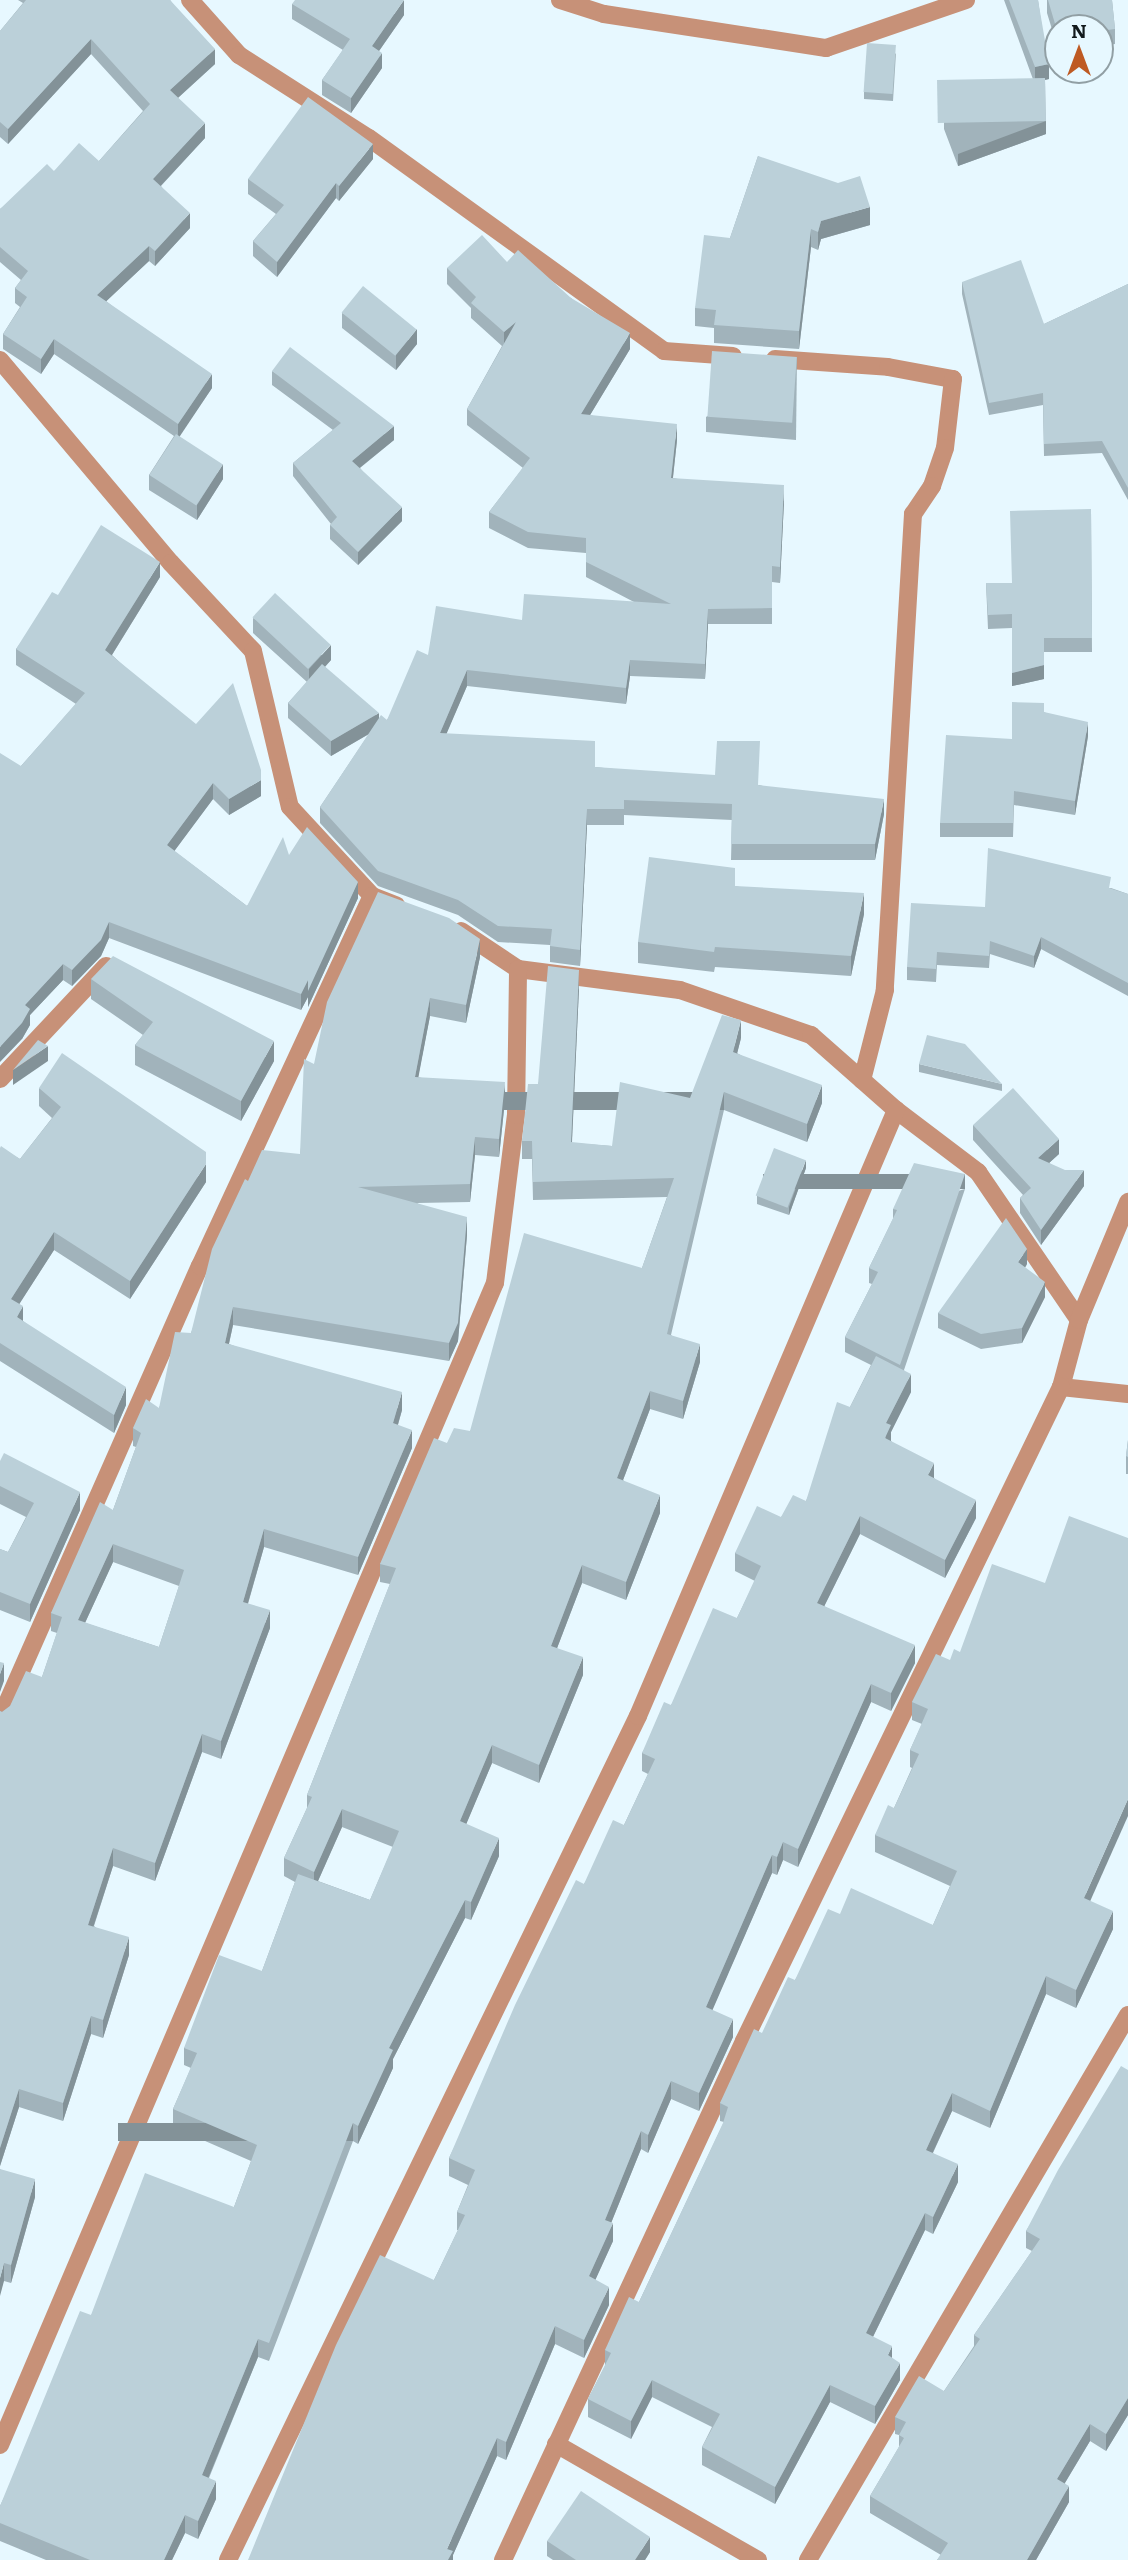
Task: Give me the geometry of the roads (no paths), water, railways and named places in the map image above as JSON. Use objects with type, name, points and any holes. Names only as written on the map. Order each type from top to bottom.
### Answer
[{"type":"street","points":[[190,0],[239,55],[369,138],[664,351],[888,367],[953,379],[945,448],[932,486],[913,514],[885,990],[862,1080]]},
{"type":"street","points":[[560,0],[604,14],[826,48],[966,0]]},
{"type":"street","points":[[0,360],[171,564],[253,651],[290,807],[372,896],[419,913]]},
{"type":"street","points":[[0,1719],[200,1266],[372,896]]},
{"type":"street","points":[[442,922],[518,969],[680,990],[811,1035],[896,1110],[978,1171],[1079,1320]]},
{"type":"street","points":[[0,1079],[106,967]]},
{"type":"street","points":[[0,2445],[495,1283],[516,1115],[518,969]]},
{"type":"street","points":[[228,2560],[638,1716],[896,1110]]},
{"type":"street","points":[[503,2560],[744,2041],[1061,1387],[1079,1320],[1128,1202]]},
{"type":"street","points":[[1061,1387],[1128,1394]]},
{"type":"street","points":[[808,2560],[1128,2015]]},
{"type":"street","points":[[556,2444],[758,2560]]}]
